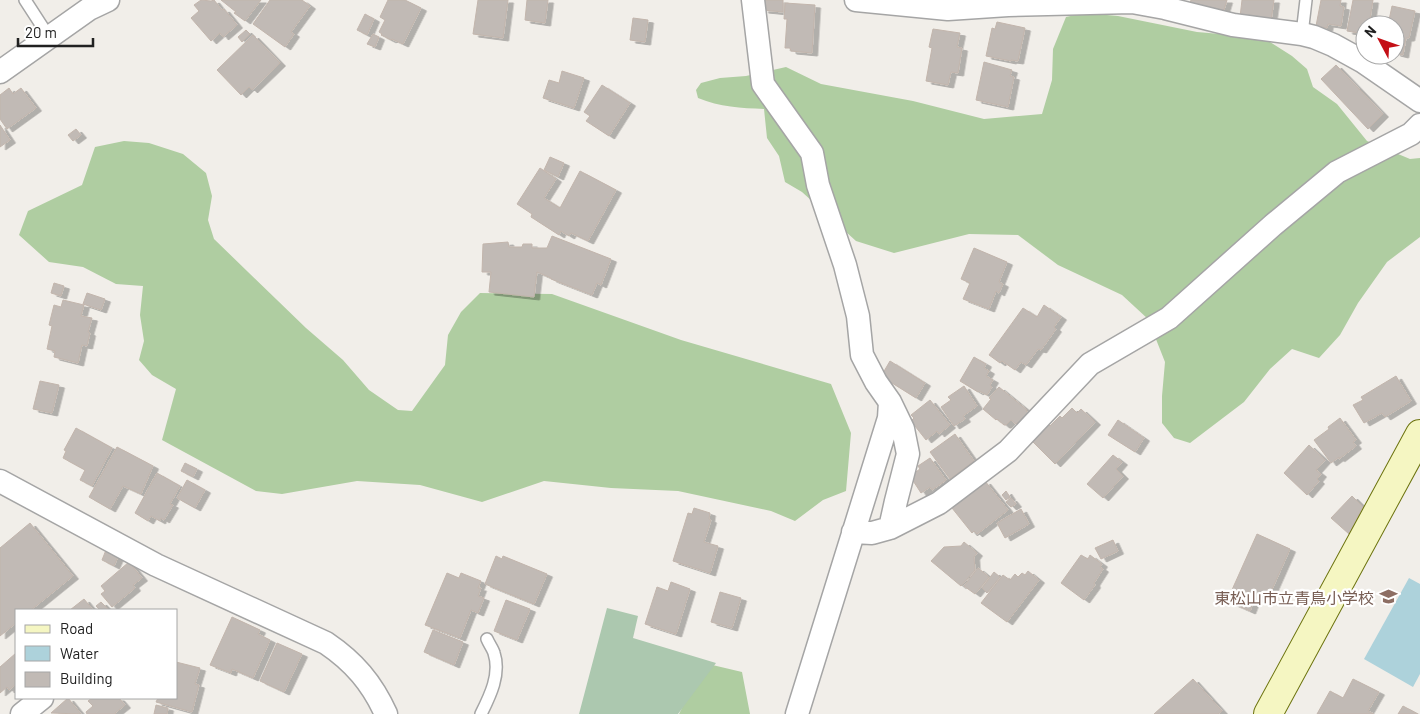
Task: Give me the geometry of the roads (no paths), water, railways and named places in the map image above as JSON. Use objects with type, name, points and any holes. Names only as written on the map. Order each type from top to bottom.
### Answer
[{"type":"street","points":[[0,72],[89,9],[108,0]]},
{"type":"street","points":[[753,0],[763,84],[812,153],[818,185],[845,265],[858,316],[862,355],[876,382],[890,402],[903,429],[908,454],[890,528]]},
{"type":"street","points":[[856,0],[948,9],[1010,2],[1132,2],[1166,4],[1233,25],[1314,37],[1362,61],[1420,101]]},
{"type":"street","points":[[854,532],[872,533],[890,528],[939,503],[1008,451],[1090,364],[1169,318],[1273,225],[1337,172],[1411,134],[1420,125]]},
{"type":"street","points":[[797,714],[890,418],[890,402]]},
{"type":"street","points":[[1268,714],[1420,434]]},
{"type":"street","points":[[0,482],[156,565],[326,643],[344,656],[363,675],[386,714]]},
{"type":"street","points":[[22,714],[41,699]]},
{"type":"lane","points":[[25,0],[48,37]]},
{"type":"lane","points":[[1302,34],[1306,0]]},
{"type":"lane","points":[[481,714],[496,676],[494,653],[487,639]]},
{"type":"water","points":[[1409,578],[1420,584],[1420,674],[1413,687],[1364,659]]},
{"type":"place","name":"東松山市立青鳥小学校","points":[[1388,597]]}]
